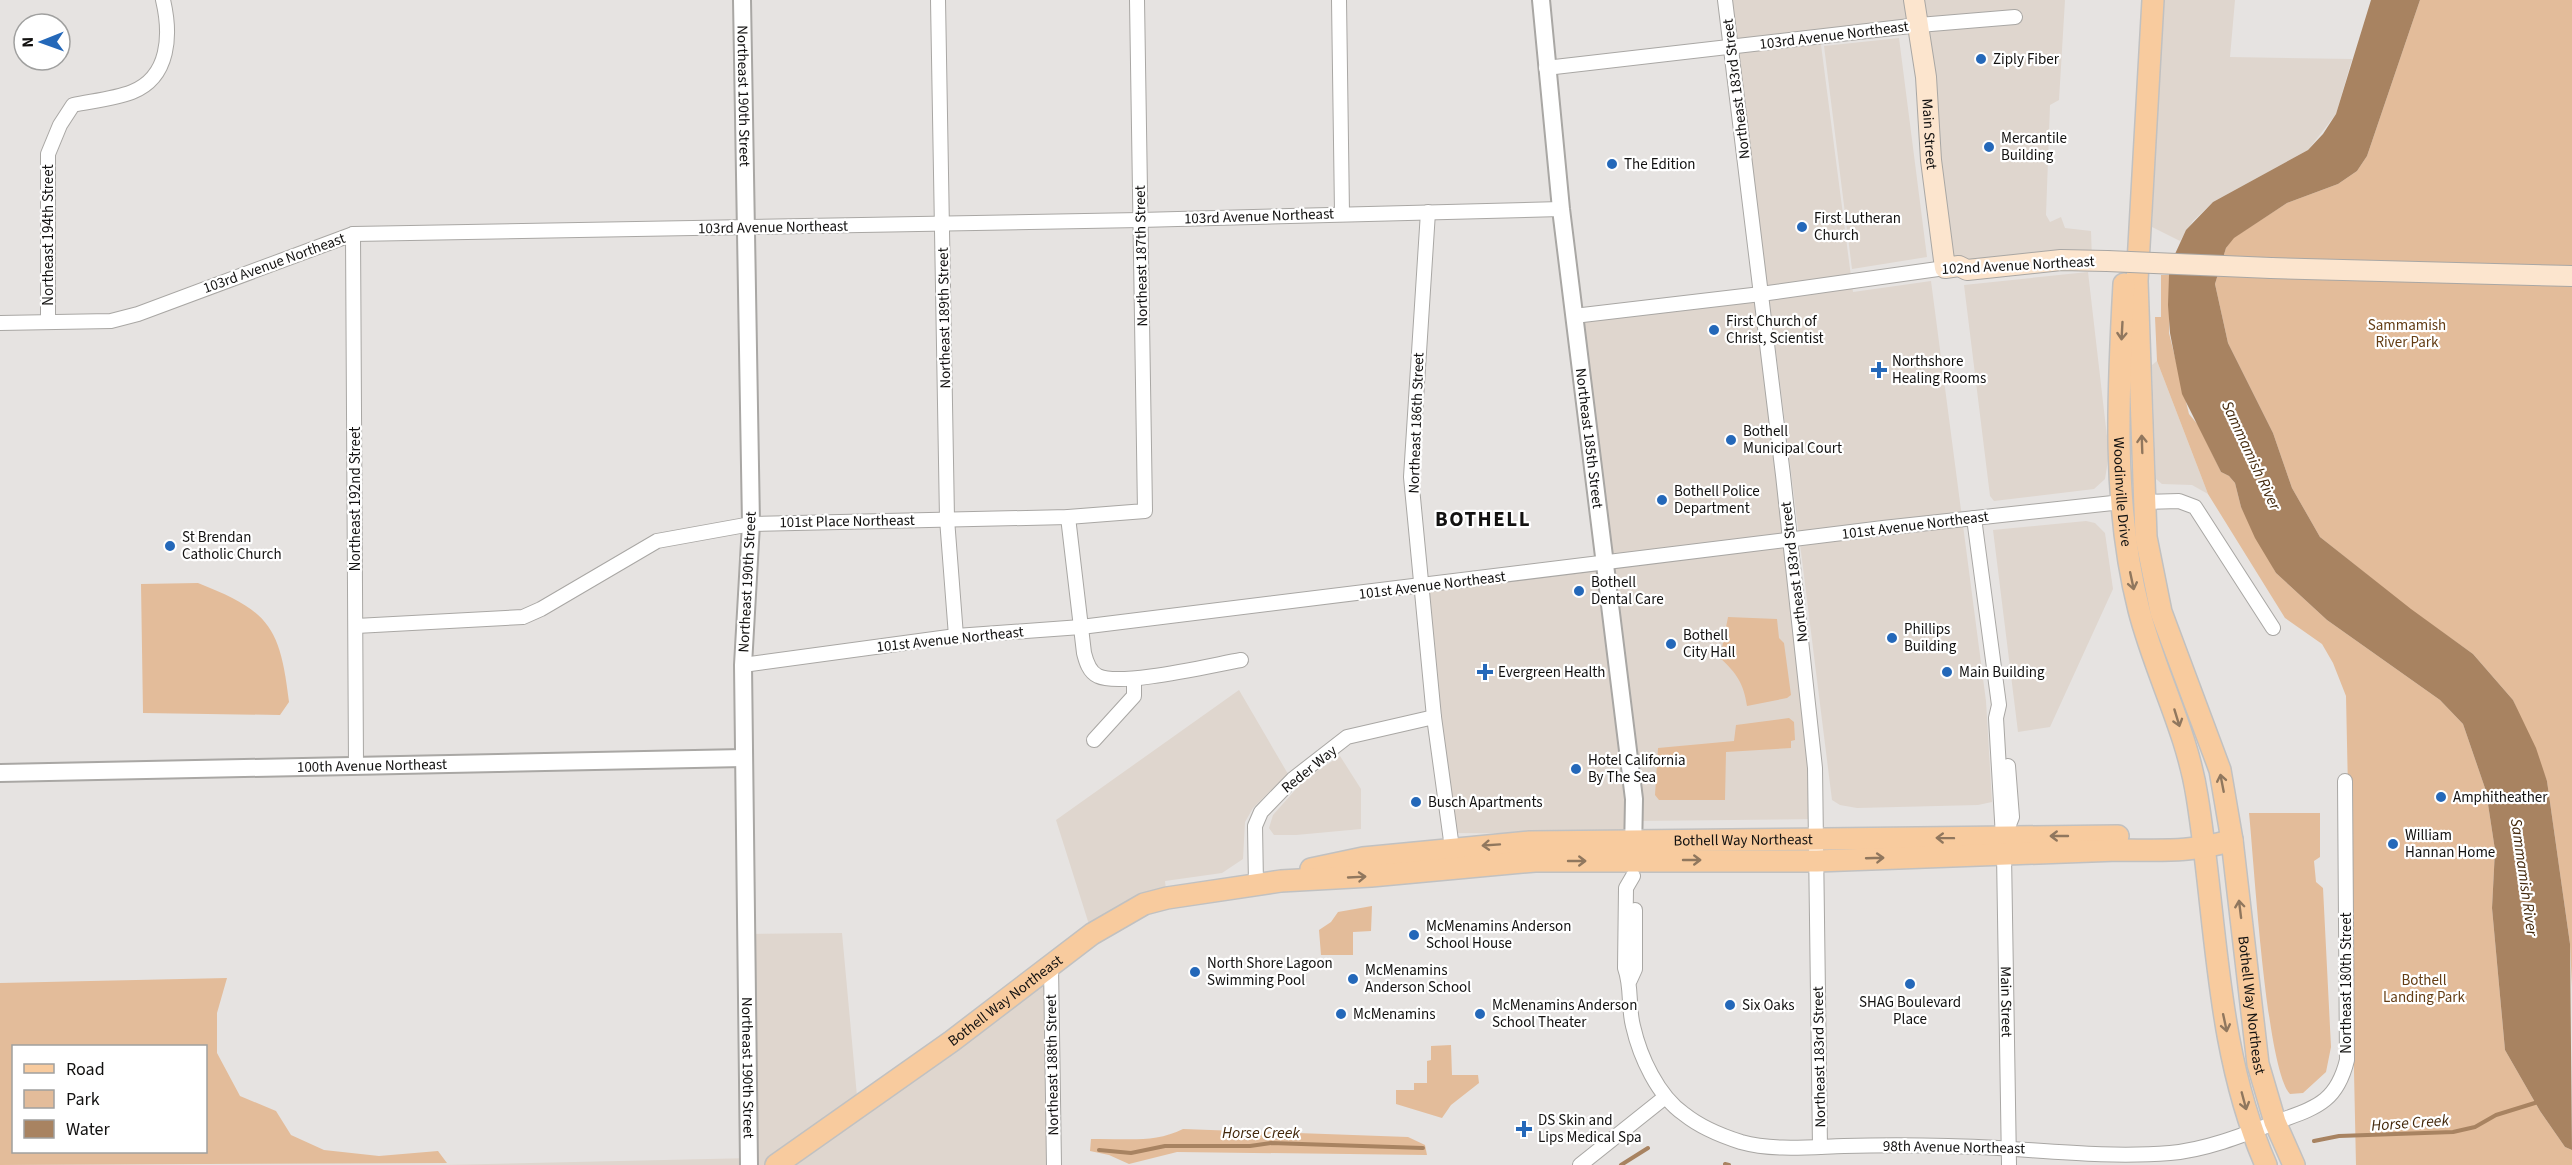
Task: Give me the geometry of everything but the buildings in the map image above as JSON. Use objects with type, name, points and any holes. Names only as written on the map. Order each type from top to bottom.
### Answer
[{"type":"main road","name":"Main Street","points":[[1914,0],[1931,124],[1931,160],[1945,268]]},
{"type":"main road","name":"Woodinville Drive","points":[[2139,0],[2121,347],[2122,502],[2133,588],[2197,794],[2219,974]]},
{"type":"main road","name":"Woodinville Drive","points":[[2153,0],[2137,280],[2146,537],[2161,612],[2214,753],[2232,840]]},
{"type":"main road","name":"102nd Avenue Northeast","points":[[1945,268],[1959,266],[1967,270],[2061,260],[2572,276]]},
{"type":"main road","points":[[2121,474],[2144,502]]},
{"type":"main road","points":[[2122,502],[2146,537]]},
{"type":"main road","name":"Bothell Way Northeast","points":[[1256,884],[1363,858],[1530,842],[1633,859],[1816,838],[2004,846]]},
{"type":"main road","name":"Bothell Way Northeast","points":[[776,1165],[952,1041],[1092,934],[1144,904],[1167,898],[1256,884],[1527,861],[1633,859],[1817,861],[2004,846],[2232,840],[2258,1064],[2275,1122],[2294,1165]]},
{"type":"main road","name":"Bothell Way Northeast","points":[[2219,974],[2223,1018],[2253,1131],[2266,1165]]},
{"type":"street","name":"Northeast 194th Street","points":[[48,322],[48,154],[60,125],[73,105],[133,92],[155,75],[166,54],[168,29],[163,0]]},
{"type":"street","name":"Northeast 190th Street","points":[[742,0],[751,524],[743,665],[749,1165]]},
{"type":"street","name":"Northeast 189th Street","points":[[938,0],[947,519],[956,636]]},
{"type":"street","name":"Northeast 187th Street","points":[[1137,0],[1145,511]]},
{"type":"street","points":[[1339,0],[1342,213]]},
{"type":"street","name":"Northeast 185th Street","points":[[1540,0],[1561,209],[1634,799],[1635,969],[1630,980],[1633,1026],[1664,1098]]},
{"type":"street","name":"Northeast 183rd Street","points":[[1725,0],[1812,733],[1817,861],[1820,1147]]},
{"type":"street","name":"103rd Avenue Northeast","points":[[1546,68],[1919,25],[2016,17]]},
{"type":"street","name":"103rd Avenue Northeast","points":[[0,323],[111,321],[138,314],[354,234],[1140,220],[1561,209]]},
{"type":"street","name":"Northeast 186th Street","points":[[1428,212],[1411,477],[1434,717],[1452,848]]},
{"type":"street","name":"Northeast 192nd Street","points":[[354,234],[356,765]]},
{"type":"street","name":"102nd Avenue Northeast","points":[[1574,316],[1761,294],[1945,268]]},
{"type":"street","points":[[2144,502],[2179,501],[2195,507],[2272,628]]},
{"type":"street","name":"101st Avenue Northeast","points":[[743,665],[956,636],[1081,627],[1790,540],[2122,502]]},
{"type":"street","name":"101st Place Northeast","points":[[356,626],[523,617],[550,604],[657,541],[751,524],[1068,517],[1145,511]]},
{"type":"street","points":[[1068,517],[1088,667],[1098,676],[1134,679],[1241,660]]},
{"type":"street","name":"Main Street","points":[[1974,518],[1999,705],[2004,717],[2012,818],[2004,846],[2009,1165]]},
{"type":"street","points":[[1094,740],[1134,696],[1134,679]]},
{"type":"street","name":"Reder Way","points":[[1256,884],[1255,826],[1261,812],[1293,779],[1347,737],[1434,717]]},
{"type":"street","name":"100th Avenue Northeast","points":[[0,773],[744,758]]},
{"type":"street","name":"Northeast 180th Street","points":[[2253,1131],[2316,1107],[2330,1096],[2344,1074],[2347,1060],[2345,780]]},
{"type":"street","name":"Northeast 188th Street","points":[[1051,966],[1054,1165]]},
{"type":"street","points":[[1580,1165],[1664,1098]]},
{"type":"street","name":"98th Avenue Northeast","points":[[1664,1098],[1684,1115],[1741,1142],[1779,1146],[2009,1147],[2099,1155],[2172,1153],[2253,1131]]},
{"type":"shaded area","points":[[1725,0],[2065,0],[2059,100],[2050,105],[2046,215],[2050,222],[2061,217],[2065,228],[2091,231],[2092,260],[1945,268],[1919,25],[1820,37],[1853,292],[1931,281],[1986,701],[1992,802],[1978,805],[1857,808],[1840,805],[1832,800],[1770,304],[1763,305],[1817,819],[1635,821],[1631,834],[1452,833],[1420,586],[1605,564],[1574,316],[1761,294]]},
{"type":"shaded area","points":[[2163,0],[2235,0],[2230,57],[2352,59],[2336,114],[2308,150],[2213,202],[2193,221],[2180,241],[2152,227]]},
{"type":"shaded area","points":[[1899,38],[1927,257],[1852,269],[1824,46]]},
{"type":"shaded area","points":[[2088,272],[2109,454],[2105,479],[2094,489],[1994,501],[1990,496],[1964,285]]},
{"type":"shaded area","points":[[2157,361],[2208,494],[2192,485],[2162,484],[2156,479],[2152,365]]},
{"type":"shaded area","points":[[2086,521],[2095,523],[2105,533],[2113,589],[2050,727],[2018,732],[1993,530]]},
{"type":"shaded area","points":[[1239,690],[1288,774],[1253,808],[1245,822],[1243,859],[1222,873],[1165,881],[1167,898],[1092,934],[1056,820]]},
{"type":"shaded area","points":[[1340,756],[1361,789],[1361,829],[1274,835],[1269,828],[1273,815],[1305,779]]},
{"type":"shaded area","points":[[842,933],[858,1107],[1051,966],[1054,1165],[442,1165],[753,1158],[746,934]]},
{"type":"green space","name":"Sammamish River Park","points":[[2420,0],[2572,0],[2572,987],[2570,944],[2547,781],[2513,700],[2473,654],[2411,610],[2320,537],[2292,488],[2273,433],[2228,343],[2215,284],[2226,248],[2233,238],[2287,203],[2338,184],[2357,171],[2367,156]]},
{"type":"green space","name":"Bothell Landing Park","points":[[2161,275],[2169,275],[2169,333],[2189,414],[2199,426],[2221,472],[2235,483],[2241,507],[2276,573],[2327,620],[2440,700],[2463,724],[2486,791],[2495,850],[2492,908],[2505,1050],[2540,1111],[2565,1147],[2572,1150],[2572,1165],[2356,1165],[2346,696],[2333,663],[2322,644],[2285,618],[2208,494],[2157,361],[2155,317],[2161,317]]},
{"type":"green space","points":[[198,583],[241,603],[267,624],[281,655],[289,702],[280,715],[143,713],[141,584]]},
{"type":"green space","points":[[1728,617],[1777,619],[1779,638],[1784,643],[1791,695],[1787,698],[1747,706],[1739,680],[1720,658]]},
{"type":"green space","points":[[1789,718],[1794,722],[1795,740],[1791,741],[1791,748],[1726,752],[1725,800],[1659,800],[1655,795],[1658,748],[1734,741],[1736,725]]},
{"type":"green space","points":[[2249,813],[2320,813],[2320,857],[2314,861],[2316,882],[2323,888],[2331,1047],[2326,1072],[2303,1093],[2290,1094],[2282,1077],[2274,1046],[2262,962]]},
{"type":"green space","points":[[1372,906],[1371,931],[1353,932],[1353,955],[1321,955],[1319,930],[1331,922],[1338,912]]},
{"type":"green space","points":[[227,978],[217,1013],[217,1053],[240,1096],[276,1111],[291,1135],[324,1150],[379,1156],[438,1151],[447,1163],[0,1165],[0,983]]},
{"type":"green space","points":[[1451,1045],[1452,1075],[1478,1075],[1479,1083],[1451,1105],[1442,1118],[1396,1104],[1396,1090],[1414,1090],[1414,1083],[1427,1083],[1427,1061],[1431,1060],[1431,1046]]},
{"type":"green space","points":[[1183,1129],[1408,1137],[1425,1145],[1427,1155],[1177,1152],[1129,1164],[1109,1155],[1090,1151],[1091,1139],[1160,1137]]},
{"type":"water","name":"Sammamish River","points":[[2371,0],[2420,0],[2367,156],[2357,171],[2338,184],[2287,203],[2234,238],[2226,248],[2215,284],[2228,343],[2273,433],[2292,488],[2320,537],[2411,609],[2473,654],[2513,700],[2536,748],[2547,781],[2570,944],[2572,1150],[2565,1147],[2540,1111],[2505,1050],[2492,908],[2495,850],[2486,791],[2463,724],[2440,700],[2327,620],[2276,573],[2255,538],[2241,507],[2235,483],[2221,472],[2182,394],[2170,333],[2169,275],[2175,254],[2186,230],[2213,202],[2308,150],[2323,134],[2336,114]]},
{"type":"waterway","name":"Horse Creek","points":[[2314,1141],[2339,1136],[2453,1132],[2475,1127],[2496,1115],[2538,1102]]},
{"type":"waterway","name":"Horse Creek","points":[[1099,1150],[1131,1153],[1165,1146],[1250,1146],[1271,1143],[1423,1148]]},
{"type":"waterway","name":"Horse Creek","points":[[1621,1165],[1648,1148]]},
{"type":"waterway","name":"Horse Creek","points":[[1725,1164],[1729,1165]]},
{"type":"place","name":"Ziply Fiber","points":[[1981,59]]},
{"type":"place","name":"Mercantile Building","points":[[1989,147]]},
{"type":"place","name":"The Edition","points":[[1612,164]]},
{"type":"place","name":"First Lutheran Church","points":[[1802,227]]},
{"type":"place","name":"First Church of Christ, Scientist","points":[[1714,330]]},
{"type":"place","name":"Northshore Healing Rooms","points":[[1879,370]]},
{"type":"place","name":"Bothell Municipal Court","points":[[1731,440]]},
{"type":"place","name":"Bothell Police Department","points":[[1662,500]]},
{"type":"place","name":"St Brendan Catholic Church","points":[[170,546]]},
{"type":"place","name":"Bothell Dental Care","points":[[1579,591]]},
{"type":"place","name":"Phillips Building","points":[[1892,638]]},
{"type":"place","name":"Bothell City Hall","points":[[1671,644]]},
{"type":"place","name":"Evergreen Health","points":[[1485,672]]},
{"type":"place","name":"Main Building","points":[[1947,672]]},
{"type":"place","name":"Hotel California By The Sea","points":[[1576,769]]},
{"type":"place","name":"Amphitheather","points":[[2441,797]]},
{"type":"place","name":"Busch Apartments","points":[[1416,802]]},
{"type":"place","name":"William Hannan Home","points":[[2393,844]]},
{"type":"place","name":"McMenamins Anderson School House","points":[[1414,935]]},
{"type":"place","name":"North Shore Lagoon Swimming Pool","points":[[1195,972]]},
{"type":"place","name":"McMenamins Anderson School","points":[[1353,979]]},
{"type":"place","name":"SHAG Boulevard Place","points":[[1910,984]]},
{"type":"place","name":"Six Oaks","points":[[1730,1005]]},
{"type":"place","name":"McMenamins","points":[[1341,1014]]},
{"type":"place","name":"McMenamins Anderson School Theater","points":[[1480,1014]]},
{"type":"place","name":"DS Skin and Lips Medical Spa","points":[[1524,1129]]},
{"type":"district","name":"BOTHELL","points":[[1483,519]]}]
